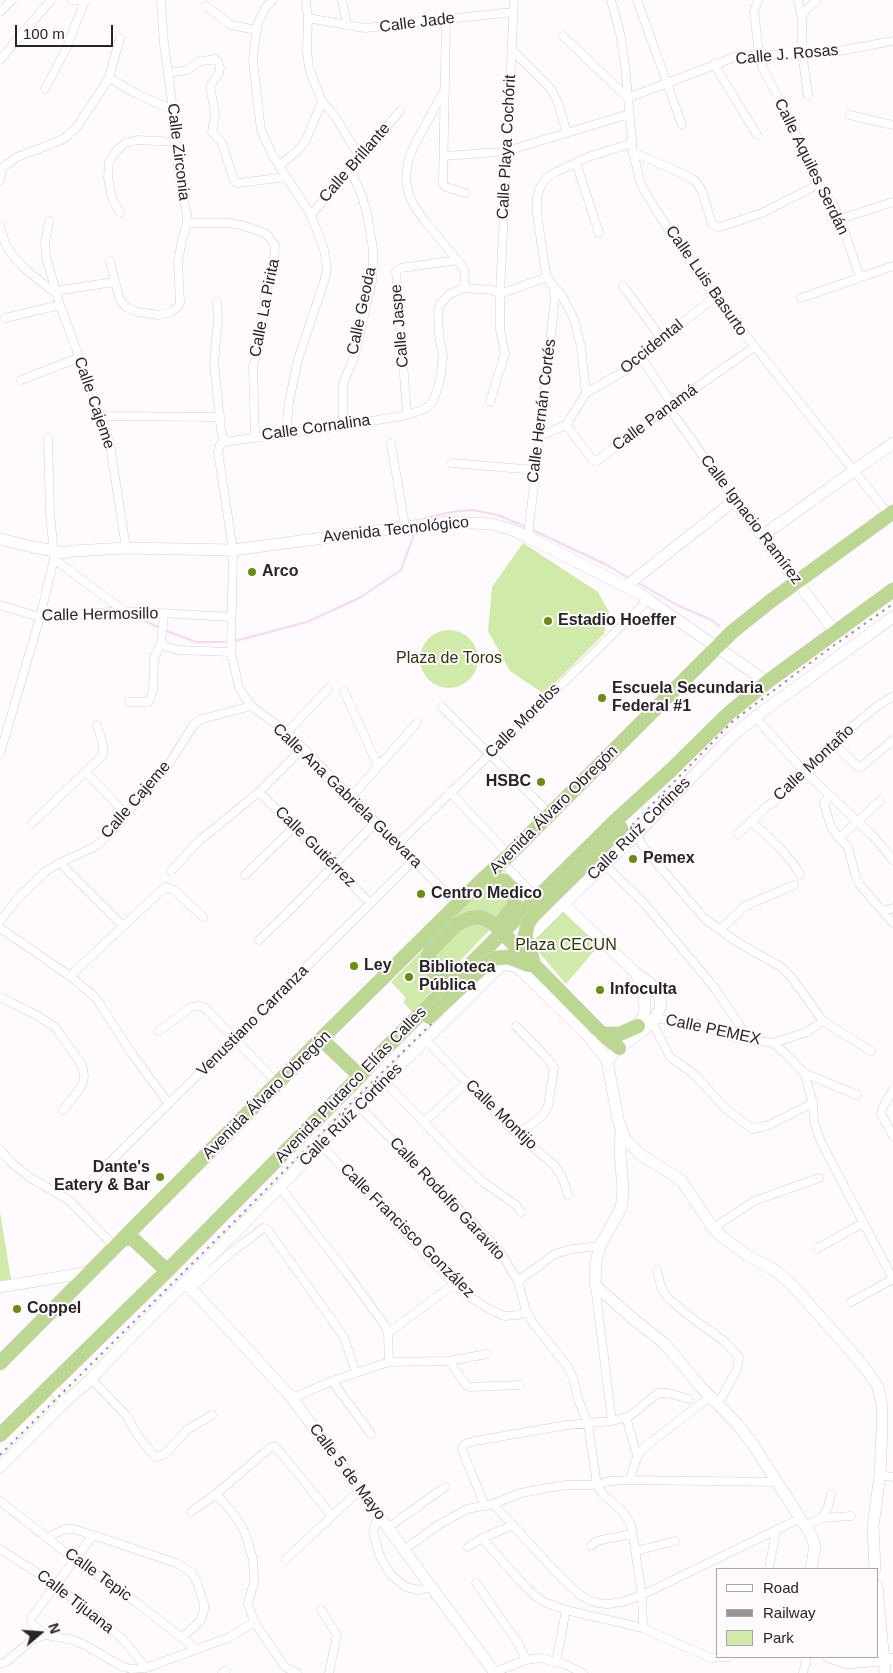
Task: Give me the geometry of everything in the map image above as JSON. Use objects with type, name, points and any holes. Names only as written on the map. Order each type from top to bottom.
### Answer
[{"type":"highway","name":"Avenida Álvaro Obregón","points":[[0,1363],[321,1039],[377,986],[483,878],[743,622],[892,515]]},
{"type":"highway","name":"Avenida Plutarco Elías Calles","points":[[0,1435],[176,1263],[378,1056],[537,898],[729,712],[893,590]]},
{"type":"highway","points":[[537,968],[526,943],[528,923],[621,828],[670,771]]},
{"type":"highway","points":[[483,878],[499,880],[509,884],[515,895],[514,906],[511,912],[452,972],[444,974],[434,972],[428,962],[431,950],[457,924],[471,918],[480,917],[496,926],[537,968],[600,1031],[623,1044]]},
{"type":"highway","points":[[378,1056],[398,1043],[484,966],[496,958],[515,958],[537,968]]},
{"type":"highway","points":[[600,1031],[620,1034],[647,1021]]},
{"type":"highway","points":[[321,1039],[360,1076]]},
{"type":"highway","points":[[140,1223],[142,1234],[169,1261],[176,1263]]},
{"type":"highway","points":[[119,1243],[132,1238],[164,1268],[165,1273]]},
{"type":"street","points":[[0,12],[12,0]]},
{"type":"street","points":[[0,60],[51,0]]},
{"type":"street","points":[[45,89],[67,47],[86,0],[72,0]]},
{"type":"street","name":"Calle Zirconia","points":[[114,282],[122,303],[137,312],[166,314],[176,310],[180,303],[178,262],[187,223],[179,176],[161,0]]},
{"type":"street","points":[[273,0],[265,8],[256,30],[253,61],[261,130],[279,166],[311,215],[324,250],[327,268],[298,359],[289,402],[286,433]]},
{"type":"street","points":[[306,0],[308,18],[307,50],[309,68],[314,84],[322,101],[336,118],[360,158]]},
{"type":"street","points":[[342,0],[347,25]]},
{"type":"street","name":"Calle Playa Cochórit","points":[[490,402],[504,353],[500,330],[503,151],[512,50],[512,12],[514,0]]},
{"type":"street","points":[[637,0],[682,125]]},
{"type":"street","name":"Calle Aquiles Serdán","points":[[758,0],[754,11],[759,54],[763,69],[788,116],[817,185],[832,202],[840,219],[860,277]]},
{"type":"street","points":[[798,0],[802,18],[802,53],[808,96]]},
{"type":"street","points":[[802,18],[805,11],[817,0]]},
{"type":"street","name":"Calle Luis Basurto","points":[[614,1],[623,51],[632,148],[644,190],[668,229],[715,297],[754,348],[892,515]]},
{"type":"street","points":[[206,6],[231,25],[256,30]]},
{"type":"street","name":"Calle Jade","points":[[308,18],[374,28],[512,12]]},
{"type":"street","points":[[446,19],[444,186],[465,194]]},
{"type":"street","points":[[563,36],[628,98]]},
{"type":"street","points":[[0,180],[1,168],[17,157],[59,140],[71,133],[83,119],[109,78],[120,38]]},
{"type":"street","name":"Calle J. Rosas","points":[[628,98],[738,56],[834,52],[893,41]]},
{"type":"street","points":[[512,50],[551,89],[558,103],[567,133]]},
{"type":"street","points":[[168,74],[188,70],[197,62],[215,60],[218,62],[219,73],[210,86],[215,114],[212,132],[222,143],[234,181],[236,183],[255,182],[286,177]]},
{"type":"street","points":[[714,64],[757,135]]},
{"type":"street","points":[[109,78],[137,94],[173,110]]},
{"type":"street","points":[[445,89],[414,146],[408,162],[406,177],[408,192],[414,206],[458,260],[465,273],[464,288],[492,290],[500,294],[547,277]]},
{"type":"street","points":[[279,166],[298,150],[306,140],[322,101]]},
{"type":"street","name":"Calle Brillante","points":[[311,215],[400,111]]},
{"type":"street","points":[[444,156],[503,151],[629,114]]},
{"type":"street","points":[[850,116],[893,125]]},
{"type":"street","points":[[120,213],[109,189],[108,168],[111,157],[130,141],[176,142]]},
{"type":"street","points":[[538,437],[566,425],[586,393],[574,319],[561,294],[547,277],[537,214],[538,193],[546,178],[593,155],[632,148],[692,178],[702,192],[712,224],[717,227],[762,213],[817,185]]},
{"type":"street","points":[[576,163],[599,233]]},
{"type":"street","name":"Calle Geoda","points":[[342,426],[343,384],[355,354],[372,281],[373,264],[373,249],[367,214],[362,196],[350,169]]},
{"type":"street","points":[[840,219],[893,202]]},
{"type":"street","name":"Calle Cajeme","points":[[49,221],[44,249],[60,306],[110,445],[126,548]]},
{"type":"street","name":"Calle La Pirita","points":[[187,223],[228,223],[241,225],[265,233],[275,246],[274,262],[265,296],[261,332],[253,367],[255,436]]},
{"type":"street","points":[[0,226],[5,243],[16,260],[46,287],[55,291],[114,282],[110,262]]},
{"type":"street","name":"Calle Jaspe","points":[[407,415],[396,271],[401,268],[458,260]]},
{"type":"street","points":[[801,298],[893,266]]},
{"type":"street","name":"Calle Hernán Cortés","points":[[528,537],[534,470],[555,298],[553,286]]},
{"type":"street","points":[[623,286],[662,339]]},
{"type":"street","name":"Calle Cornalina","points":[[224,442],[407,415],[429,406],[434,399],[440,380],[443,357],[439,335],[438,310],[444,298],[464,288]]},
{"type":"street","name":"Occidental","points":[[586,393],[626,370],[715,297]]},
{"type":"street","name":"Calle Ana Gabriela Guevara","points":[[217,302],[218,320],[214,362],[224,442],[220,445],[218,452],[233,550],[231,652],[240,688],[251,706],[286,732],[457,904]]},
{"type":"street","points":[[5,318],[60,306]]},
{"type":"street","name":"Calle Panamá","points":[[566,425],[592,460],[597,461],[670,406],[754,348]]},
{"type":"street","name":"Calle Ignacio Ramírez","points":[[641,357],[670,406],[735,500],[835,632]]},
{"type":"street","points":[[21,380],[78,358]]},
{"type":"street","points":[[101,416],[221,417]]},
{"type":"street","points":[[0,754],[40,617],[50,550],[48,438]]},
{"type":"street","points":[[391,443],[405,526]]},
{"type":"street","points":[[762,536],[893,443]]},
{"type":"street","points":[[452,463],[534,470]]},
{"type":"street","points":[[626,586],[735,500]]},
{"type":"street","name":"Avenida Tecnológico","points":[[0,539],[50,550],[72,551],[126,548],[233,550],[405,526],[450,522],[480,522],[500,526],[528,537],[626,586],[649,599],[767,682]]},
{"type":"street","name":"Avenida Tecnológico","points":[[0,532],[50,550]]},
{"type":"street","points":[[50,550],[124,611]]},
{"type":"street","name":"Calle Morelos","points":[[398,844],[649,599]]},
{"type":"street","name":"Calle Hermosillo","points":[[0,605],[40,617],[124,611],[231,616]]},
{"type":"street","points":[[129,702],[148,702],[150,700],[153,689],[155,654],[161,643],[164,614]]},
{"type":"street","name":"Calle Ruíz Cortines","points":[[0,1467],[65,1402],[91,1379],[125,1343],[189,1286],[246,1221],[320,1144],[563,904],[636,835],[718,748],[755,717],[893,617]]},
{"type":"street","points":[[161,643],[167,648],[178,650],[231,652]]},
{"type":"street","points":[[286,732],[328,689]]},
{"type":"street","points":[[344,690],[378,766]]},
{"type":"street","name":"Calle Montaño","points":[[738,834],[767,806],[774,802],[803,770],[833,743],[876,707],[893,696]]},
{"type":"street","points":[[883,702],[889,702],[893,705]]},
{"type":"street","name":"Calle Cajeme","points":[[0,920],[36,880],[60,863],[96,846],[169,764],[194,724],[202,719],[251,706]]},
{"type":"street","points":[[442,706],[550,814]]},
{"type":"street","points":[[755,717],[803,770],[858,821],[893,860]]},
{"type":"street","points":[[351,796],[417,723]]},
{"type":"street","points":[[32,823],[103,754],[103,745],[97,725]]},
{"type":"street","points":[[833,743],[858,767],[862,766],[893,740]]},
{"type":"street","points":[[171,871],[199,841],[259,792],[302,749]]},
{"type":"street","points":[[86,772],[126,814]]},
{"type":"street","name":"Calle Gutiérrez","points":[[259,792],[370,903]]},
{"type":"street","points":[[450,792],[537,898]]},
{"type":"street","points":[[830,795],[824,803],[832,827],[848,847],[860,885],[893,923]]},
{"type":"street","points":[[839,838],[880,801]]},
{"type":"street","points":[[751,821],[780,848],[800,875]]},
{"type":"street","points":[[259,940],[376,822]]},
{"type":"street","points":[[246,875],[294,827]]},
{"type":"street","points":[[636,835],[647,852],[705,919],[737,942],[775,963],[787,972],[823,1021],[871,1051]]},
{"type":"street","name":"Venustiano Carranza","points":[[92,1180],[414,860]]},
{"type":"street","points":[[60,863],[123,926]]},
{"type":"street","points":[[605,865],[643,902],[714,987],[748,1039]]},
{"type":"street","points":[[720,930],[745,906],[794,885]]},
{"type":"street","points":[[70,976],[165,887],[174,890],[203,917]]},
{"type":"street","points":[[563,904],[657,991],[661,1006],[607,1060]]},
{"type":"street","points":[[883,911],[893,908]]},
{"type":"street","points":[[0,928],[82,984],[95,997],[169,1104]]},
{"type":"street","points":[[503,964],[516,967],[523,972],[589,1037],[607,1060],[618,1119],[625,1139],[637,1152],[681,1180],[713,1228],[733,1246],[773,1269],[783,1277],[874,1379],[882,1406],[880,1475],[873,1526],[876,1568]]},
{"type":"street","points":[[635,972],[644,993],[644,1009],[647,1021],[670,1057],[694,1074],[726,1109],[752,1129],[769,1125],[812,1103]]},
{"type":"street","points":[[644,993],[657,991]]},
{"type":"street","points":[[0,996],[55,1027],[82,1065],[83,1083],[63,1110]]},
{"type":"street","points":[[159,1031],[191,1007],[204,1007],[278,1084]]},
{"type":"street","name":"Calle PEMEX","points":[[647,1021],[698,1024],[734,1037],[773,1043],[804,1073],[857,1095]]},
{"type":"street","points":[[773,1043],[807,1032],[823,1021]]},
{"type":"street","points":[[516,1026],[548,1059],[554,1068],[548,1106],[543,1115],[519,1134]]},
{"type":"street","name":"Calle Montijo","points":[[426,1040],[508,1126],[555,1166],[562,1176],[568,1195]]},
{"type":"street","points":[[804,1073],[812,1103],[814,1122],[821,1142],[893,1279],[851,1302]]},
{"type":"street","points":[[384,1081],[463,1163],[483,1182],[516,1205],[521,1212]]},
{"type":"street","points":[[423,1123],[467,1082]]},
{"type":"street","points":[[893,1090],[881,1114],[893,1136]]},
{"type":"street","name":"Calle Rodolfo Garavito","points":[[359,1106],[498,1249],[518,1281],[526,1311],[568,1367],[573,1378],[578,1399],[588,1424],[597,1485]]},
{"type":"street","points":[[612,1421],[595,1285],[596,1262],[600,1246],[621,1208],[623,1189],[620,1152],[621,1130]]},
{"type":"street","name":"Calle Francisco González","points":[[320,1144],[454,1284],[487,1308],[504,1316],[518,1315],[526,1311]]},
{"type":"street","points":[[0,1150],[29,1177],[69,1200],[119,1243]]},
{"type":"street","points":[[713,1228],[754,1201],[819,1178]]},
{"type":"street","points":[[280,1187],[384,1324],[388,1333],[389,1362]]},
{"type":"street","points":[[231,1207],[246,1221]]},
{"type":"street","points":[[818,1248],[863,1223]]},
{"type":"street","points":[[189,1286],[263,1228],[268,1229],[344,1337],[356,1373]]},
{"type":"street","points":[[518,1281],[555,1254],[572,1249],[600,1246]]},
{"type":"street","points":[[630,1480],[637,1455],[646,1445],[696,1407],[715,1400],[737,1369],[739,1357],[724,1341],[667,1297],[661,1287],[658,1270]]},
{"type":"street","points":[[0,1287],[90,1272]]},
{"type":"street","points":[[0,1294],[61,1284],[70,1285],[73,1288]]},
{"type":"street","points":[[388,1333],[454,1284]]},
{"type":"street","points":[[595,1285],[665,1344],[700,1386],[742,1430],[811,1535],[815,1546],[811,1568]]},
{"type":"street","name":"Calle 5 de Mayo","points":[[189,1286],[292,1398],[495,1672]]},
{"type":"street","points":[[292,1398],[332,1381],[389,1362],[449,1361],[487,1354]]},
{"type":"street","points":[[449,1361],[466,1385],[470,1387],[520,1385]]},
{"type":"street","points":[[91,1379],[126,1415],[138,1436],[155,1457],[165,1454],[188,1429],[212,1415]]},
{"type":"street","points":[[332,1381],[371,1434]]},
{"type":"street","points":[[51,1386],[65,1402]]},
{"type":"street","points":[[689,1399],[700,1386]]},
{"type":"street","points":[[696,1407],[689,1399],[668,1393],[658,1393],[626,1417],[612,1421],[567,1425],[474,1441],[464,1446],[462,1452],[489,1505],[513,1525],[567,1584],[589,1600],[597,1603],[622,1602],[642,1595],[776,1530],[822,1518],[851,1516]]},
{"type":"street","points":[[626,1417],[637,1455]]},
{"type":"street","points":[[191,1512],[216,1494],[270,1448],[275,1446],[332,1516]]},
{"type":"street","points":[[880,1475],[893,1478]]},
{"type":"street","points":[[405,1549],[462,1511],[489,1505],[521,1493],[547,1488],[566,1485],[597,1485],[630,1480],[777,1482]]},
{"type":"street","points":[[597,1485],[602,1493],[626,1517],[632,1534],[642,1595],[643,1628]]},
{"type":"street","points":[[389,1527],[445,1487]]},
{"type":"street","points":[[286,1559],[360,1490]]},
{"type":"street","points":[[216,1494],[232,1512],[245,1533],[249,1546],[253,1560],[254,1582],[248,1603],[254,1622],[285,1667],[297,1673]]},
{"type":"street","points":[[822,1518],[828,1507],[831,1494]]},
{"type":"street","name":"Calle Tepic","points":[[0,1501],[74,1559],[196,1649]]},
{"type":"street","points":[[378,1513],[373,1533],[380,1556],[390,1574],[406,1587],[419,1590],[432,1586]]},
{"type":"street","points":[[468,1547],[482,1538],[513,1525]]},
{"type":"street","points":[[48,1537],[73,1529],[176,1563],[191,1572],[197,1582],[204,1610],[201,1620],[182,1637]]},
{"type":"street","points":[[769,1568],[776,1530]]},
{"type":"street","points":[[591,1546],[601,1540],[632,1534]]},
{"type":"street","points":[[93,1535],[31,1620],[32,1624],[46,1635],[72,1640],[85,1645],[120,1670],[145,1666],[230,1637],[254,1622]]},
{"type":"street","points":[[482,1538],[534,1595],[544,1602],[566,1610],[643,1628],[710,1658],[716,1658]]},
{"type":"street","points":[[636,1551],[675,1541]]},
{"type":"street","name":"Calle Tijuana","points":[[0,1549],[56,1585],[75,1602],[102,1620],[145,1666]]},
{"type":"street","points":[[476,1583],[518,1643],[526,1660]]},
{"type":"street","points":[[878,1592],[889,1659],[885,1673]]},
{"type":"street","points":[[321,1610],[337,1635],[330,1673]]},
{"type":"street","points":[[556,1662],[566,1610]]},
{"type":"street","points":[[0,1664],[6,1662],[33,1640],[46,1635]]},
{"type":"street","points":[[495,1672],[526,1660],[540,1658],[583,1673]]},
{"type":"street","points":[[803,1673],[807,1658]]},
{"type":"street","points":[[832,1658],[848,1663],[889,1659]]},
{"type":"green space","name":"Estadio Hoeffer","points":[[523,543],[598,592],[609,612],[604,634],[544,694],[510,671],[488,631],[492,587]]},
{"type":"green space","name":"Plaza de Toros","points":[[443,630],[455,630],[470,638],[478,653],[478,665],[470,680],[455,688],[443,688],[428,680],[420,665],[420,653],[428,638]]},
{"type":"green space","points":[[488,884],[504,884],[512,906],[412,1012],[403,1002],[406,998],[391,982]]},
{"type":"green space","name":"Plaza CECUN","points":[[564,909],[600,944],[566,984],[530,942]]},
{"type":"green space","points":[[0,1212],[11,1279],[0,1281]]},
{"type":"waterway","points":[[420,520],[451,512],[472,510],[498,515],[526,527]]},
{"type":"waterway","points":[[235,641],[307,622],[361,597],[401,570],[416,529]]},
{"type":"waterway","points":[[530,529],[605,564],[629,578]]},
{"type":"waterway","points":[[638,583],[677,605],[712,620],[719,626]]},
{"type":"waterway","points":[[131,614],[160,628]]},
{"type":"waterway","points":[[164,630],[196,642],[225,642]]},
{"type":"railway","points":[[0,1455],[357,1097],[603,855],[733,721],[826,651],[893,604]]},
{"type":"place","name":"Arco","points":[[252,572]]},
{"type":"place","name":"Estadio Hoeffer","points":[[548,621]]},
{"type":"place","name":"Escuela Secundaria Federal #1","points":[[602,698]]},
{"type":"place","name":"HSBC","points":[[541,782]]},
{"type":"place","name":"Pemex","points":[[633,859]]},
{"type":"place","name":"Centro Medico","points":[[421,894]]},
{"type":"place","name":"Ley","points":[[354,966]]},
{"type":"place","name":"Biblioteca Pública","points":[[409,977]]},
{"type":"place","name":"Infoculta","points":[[600,990]]},
{"type":"place","name":"Dante's Eatery & Bar","points":[[160,1177]]},
{"type":"place","name":"Coppel","points":[[17,1309]]}]
